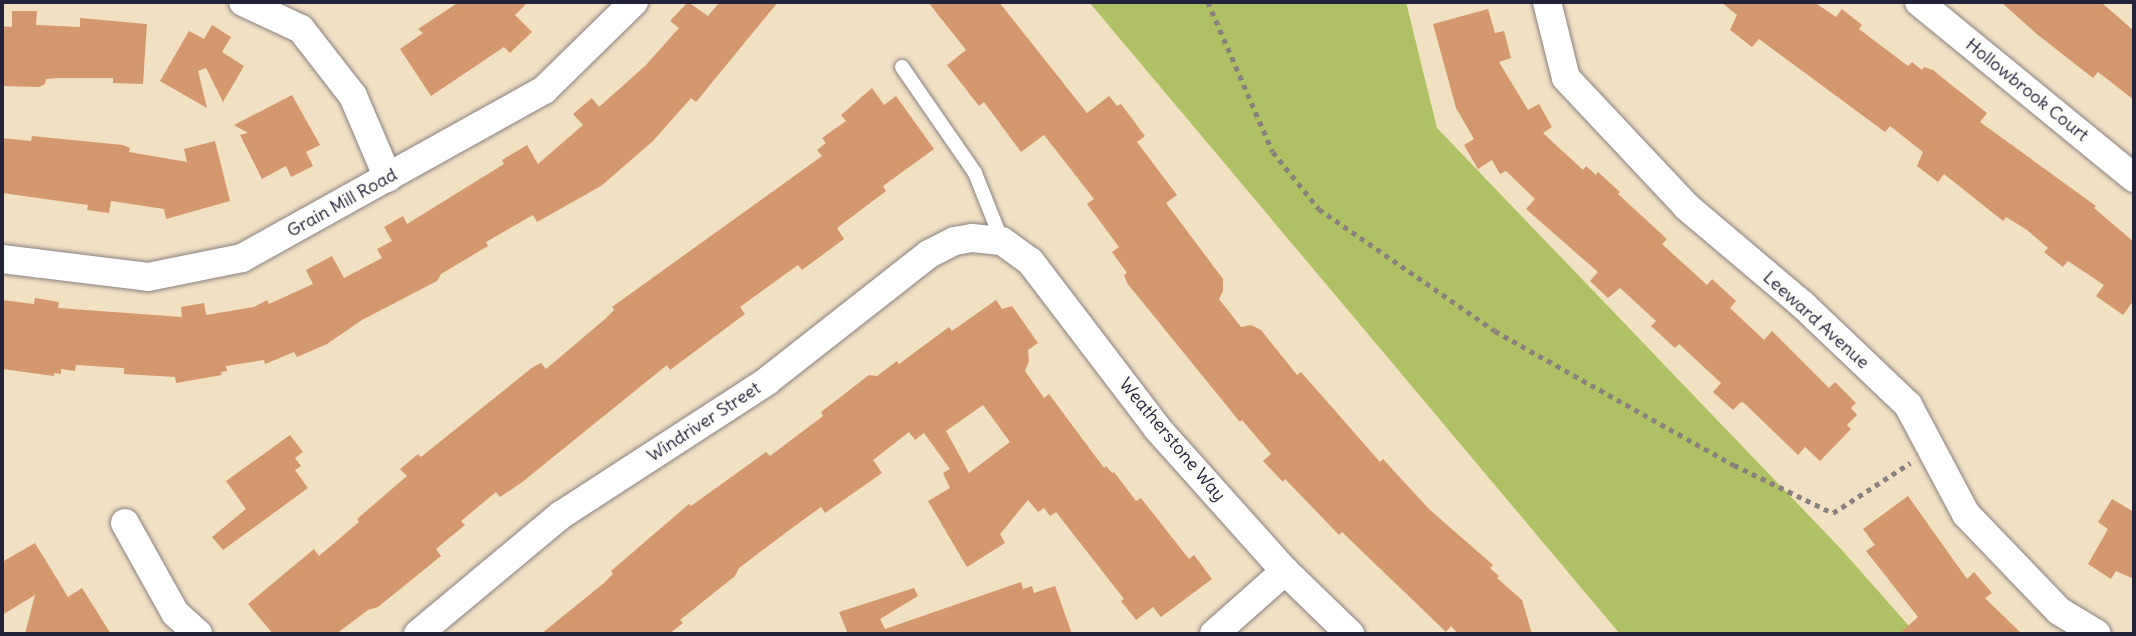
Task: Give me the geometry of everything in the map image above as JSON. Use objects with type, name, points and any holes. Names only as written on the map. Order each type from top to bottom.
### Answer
[{"type":"street","points":[[243,2],[301,29],[353,96],[388,178]]},
{"type":"street","name":"Grain Mill Road","points":[[2,259],[148,277],[242,258],[544,90],[634,2]]},
{"type":"street","name":"Leeward Avenue","points":[[1547,2],[1566,78],[1686,207],[1803,305],[1908,405],[1966,514],[2059,611],[2097,634]]},
{"type":"street","name":"Hollowbrook Court","points":[[1919,2],[2134,178]]},
{"type":"street","name":"Windriver Street","points":[[418,634],[561,515],[767,381],[929,254],[955,241],[972,238],[1002,241]]},
{"type":"street","name":"Weatherstone Way","points":[[1002,241],[1030,261],[1157,428],[1285,571],[1349,634]]},
{"type":"street","points":[[125,523],[175,613],[198,634]]},
{"type":"street","points":[[1214,634],[1285,571]]},
{"type":"lane","points":[[902,67],[975,173],[1002,241]]},
{"type":"path","points":[[1208,2],[1273,152],[1319,209],[1495,331],[1734,465],[1833,513],[1917,458]]},
{"type":"green space","points":[[1089,2],[1406,2],[1437,128],[1841,549],[1916,634],[1620,634]]},
{"type":"building","points":[[459,2],[528,2],[515,15],[532,32],[510,53],[504,47],[431,96],[400,49],[423,33],[418,29]]},
{"type":"building","points":[[688,2],[708,16],[720,2],[778,2],[696,102],[691,98],[653,141],[601,186],[537,222],[533,215],[486,242],[488,246],[441,274],[437,281],[362,320],[327,344],[297,357],[294,352],[265,364],[264,360],[226,366],[227,371],[221,372],[222,375],[176,383],[175,377],[124,374],[124,368],[76,365],[75,371],[61,369],[61,374],[54,373],[54,376],[2,369],[2,300],[34,304],[35,298],[59,302],[58,308],[182,317],[181,307],[204,303],[206,315],[254,307],[267,300],[269,304],[313,284],[306,270],[332,256],[344,278],[382,258],[377,249],[392,241],[384,227],[403,216],[407,224],[504,164],[502,160],[527,145],[538,164],[583,125],[573,114],[592,98],[599,107],[646,65],[679,28],[670,21]]},
{"type":"building","points":[[928,2],[999,2],[1087,113],[1109,96],[1117,106],[1121,104],[1145,136],[1137,142],[1177,195],[1166,203],[1223,279],[1223,291],[1219,299],[1241,327],[1251,325],[1261,330],[1297,375],[1301,372],[1380,462],[1383,459],[1429,509],[1493,565],[1490,568],[1499,576],[1497,578],[1522,600],[1532,634],[1458,634],[1451,626],[1446,632],[1342,532],[1339,535],[1285,479],[1283,482],[1263,461],[1271,454],[1242,420],[1240,422],[1127,283],[1124,275],[1127,273],[1112,252],[1119,247],[1087,204],[1094,199],[1044,135],[1021,152],[984,102],[979,106],[947,65],[966,50]]},
{"type":"building","points":[[1721,2],[1814,2],[1836,17],[1842,9],[1862,25],[1859,29],[1908,66],[1912,62],[1922,70],[1924,67],[1933,70],[1987,113],[1980,122],[2096,206],[2094,208],[2134,242],[2134,300],[2123,315],[2096,296],[2104,285],[2068,261],[2063,267],[2044,252],[2048,248],[2027,230],[2006,217],[2003,221],[1944,174],[1938,182],[1917,166],[1923,152],[1890,126],[1885,132],[1759,39],[1752,47],[1730,30],[1737,15]]},
{"type":"building","points":[[2001,2],[2101,2],[2134,31],[2134,100],[2098,72],[2093,78]]},
{"type":"building","points":[[1488,9],[1495,33],[1504,31],[1511,58],[1499,62],[1528,110],[1539,104],[1552,127],[1543,133],[1583,170],[1586,166],[1596,175],[1598,172],[1620,192],[1618,194],[1667,239],[1662,244],[1707,285],[1712,279],[1736,301],[1730,308],[1764,340],[1772,331],[1829,388],[1835,382],[1856,403],[1851,408],[1857,415],[1847,425],[1851,429],[1820,461],[1805,447],[1798,455],[1744,403],[1741,402],[1733,410],[1713,392],[1721,383],[1679,344],[1675,348],[1651,326],[1656,321],[1620,288],[1608,298],[1590,281],[1598,272],[1526,209],[1535,199],[1506,171],[1500,174],[1492,160],[1478,169],[1464,145],[1474,139],[1456,108],[1433,24]]},
{"type":"building","points":[[12,11],[37,11],[36,25],[80,27],[80,18],[147,24],[143,84],[113,83],[113,78],[59,78],[46,79],[45,84],[39,87],[2,86],[2,26],[12,27]]},
{"type":"building","points":[[212,25],[231,37],[222,52],[244,66],[223,102],[206,68],[198,71],[207,108],[160,81],[189,31],[204,39]]},
{"type":"building","points":[[872,88],[884,105],[896,96],[934,149],[883,186],[886,191],[837,228],[844,239],[802,270],[798,265],[740,307],[745,314],[670,370],[667,365],[521,483],[500,497],[496,492],[461,521],[465,525],[436,549],[441,556],[378,607],[368,610],[336,634],[273,634],[248,604],[314,549],[319,556],[359,522],[357,519],[407,476],[400,469],[418,454],[421,457],[533,367],[541,363],[546,369],[604,320],[614,310],[612,307],[822,156],[817,150],[826,143],[822,138],[846,121],[841,115]]},
{"type":"building","points":[[292,95],[320,145],[306,152],[313,166],[291,177],[286,166],[262,179],[240,135],[248,133],[234,125]]},
{"type":"building","points":[[32,136],[123,145],[130,148],[129,152],[187,162],[184,149],[215,141],[230,201],[166,219],[164,209],[111,201],[109,213],[87,210],[88,205],[2,193],[2,138],[31,141]]},
{"type":"building","points":[[996,300],[1002,309],[1012,306],[1038,343],[1028,350],[1029,361],[1025,371],[1044,398],[1049,394],[1104,468],[1106,466],[1114,472],[1136,501],[1141,498],[1189,559],[1194,555],[1212,579],[1161,617],[1153,607],[1136,620],[1121,601],[1124,599],[1056,512],[1050,516],[1044,508],[1038,512],[1028,500],[1000,534],[1005,543],[967,567],[928,501],[950,488],[943,473],[950,469],[924,433],[915,440],[909,432],[873,460],[882,473],[825,513],[821,507],[739,568],[735,576],[680,620],[683,623],[669,634],[541,634],[604,583],[613,574],[611,571],[689,504],[691,506],[766,452],[770,456],[823,416],[821,412],[869,375],[877,376],[897,361],[899,364],[949,327],[952,331]],"holes":[[[983,405],[1010,442],[969,473],[946,431]]]},
{"type":"building","points":[[290,435],[303,452],[295,458],[301,466],[295,470],[308,488],[223,550],[212,537],[246,509],[226,481]]},
{"type":"building","points":[[1908,496],[1967,579],[1974,572],[1992,593],[1985,598],[2022,634],[1899,634],[1918,617],[1866,551],[1875,545],[1863,529]]},
{"type":"building","points":[[2112,499],[2134,512],[2134,579],[2116,571],[2111,579],[2088,564],[2108,529],[2098,522]]},
{"type":"building","points":[[35,543],[68,597],[82,588],[111,634],[25,634],[35,595],[2,615],[2,562]]},
{"type":"building","points":[[1021,582],[1023,589],[1032,586],[1034,593],[1055,586],[1072,634],[848,634],[839,612],[914,588],[918,596],[880,619],[885,629]]}]
